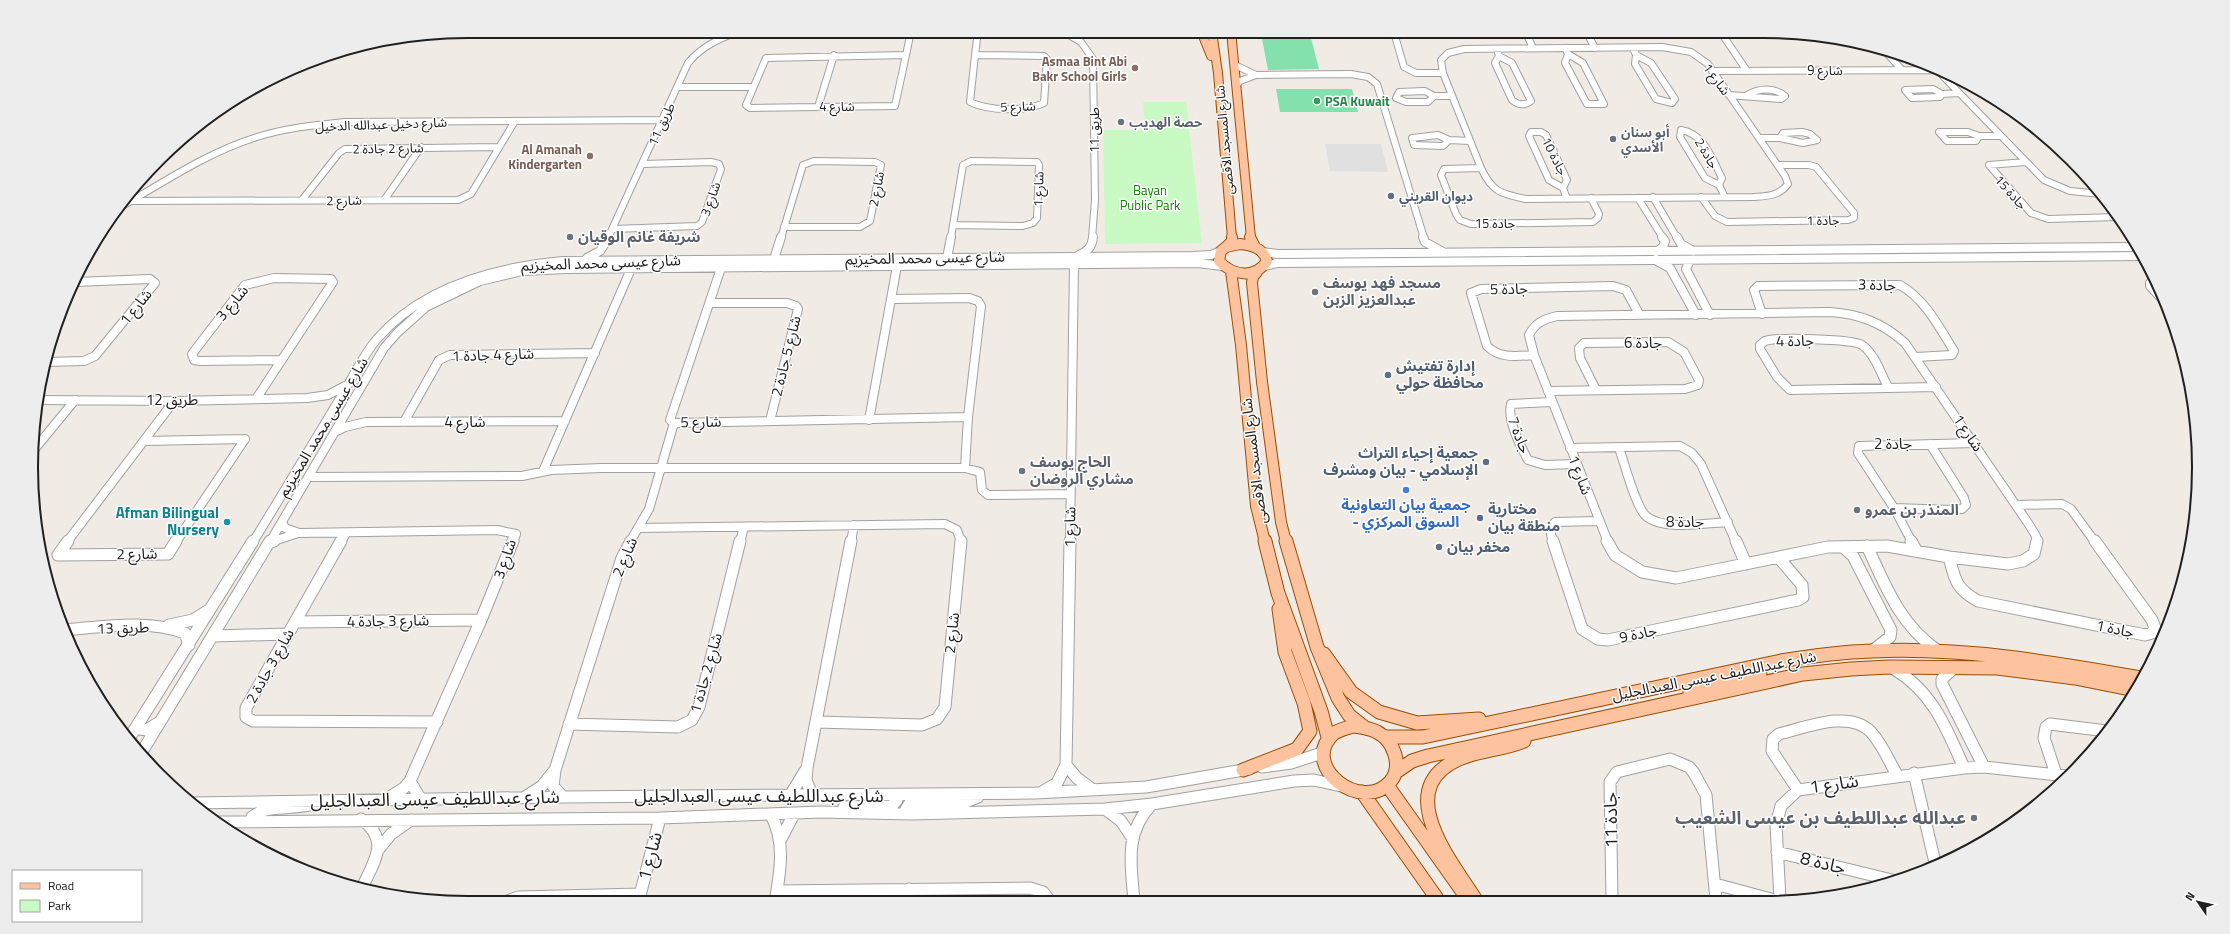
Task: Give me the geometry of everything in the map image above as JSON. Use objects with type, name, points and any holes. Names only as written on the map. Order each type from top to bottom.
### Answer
[{"type":"main road","points":[[1204,38],[1218,73]]},
{"type":"main road","name":"شارع المسجد الاقصى","points":[[1213,38],[1218,73],[1232,235],[1232,241],[1218,256],[1227,269],[1241,345],[1256,506],[1278,593],[1298,652],[1321,711],[1328,737]]},
{"type":"main road","name":"شارع المسجد الاقصى","points":[[1232,38],[1249,234],[1267,261],[1253,277],[1252,283],[1265,406],[1281,522],[1292,565],[1318,647],[1338,698],[1349,715],[1364,727]]},
{"type":"main road","points":[[1234,54],[1237,38]]},
{"type":"main road","points":[[1223,249],[1240,244],[1259,249]]},
{"type":"main road","points":[[1227,269],[1244,274],[1261,269]]},
{"type":"main road","points":[[1243,770],[1297,749],[1310,731],[1309,713],[1287,659],[1280,632],[1278,593]]},
{"type":"main road","points":[[1318,647],[1352,692],[1379,712],[1417,723],[1477,719],[1504,720]]},
{"type":"main road","name":"شارع عبداللطيف عيسى العبدالجليل","points":[[1384,737],[1423,737],[1781,661],[1823,654],[1942,652],[1985,654],[2046,660],[2137,677]]},
{"type":"main road","points":[[1692,697],[1690,692],[1692,688],[1765,672],[1781,661]]},
{"type":"main road","name":"شارع عبداللطيف عيسى العبدالجليل","points":[[1396,772],[1412,761],[1428,756],[1692,697],[1803,674],[1889,667],[1997,668],[2075,678],[2130,689]]},
{"type":"main road","points":[[2075,678],[2132,686]]},
{"type":"main road","points":[[1602,718],[1613,708],[1674,696],[1677,690],[1672,684]]},
{"type":"main road","points":[[1364,727],[1384,737],[1393,748],[1397,759],[1396,772],[1387,785],[1380,790],[1362,792],[1342,786],[1327,771],[1322,753],[1328,737],[1344,728],[1364,727]]},
{"type":"main road","points":[[1474,896],[1438,838],[1431,823],[1427,805],[1429,787],[1442,771],[1460,759],[1518,744],[1551,729]]},
{"type":"main road","points":[[1387,785],[1466,896]]},
{"type":"main road","points":[[1362,792],[1435,896]]},
{"type":"street","name":"طريق 11","points":[[579,260],[597,254],[606,243],[688,63],[697,53],[722,38]]},
{"type":"street","name":"شارع 4","points":[[906,55],[834,55],[766,58],[746,105],[750,108],[895,106],[906,55],[910,38]]},
{"type":"street","name":"شارع 5","points":[[975,55],[1044,56],[1047,59],[1044,103],[1035,107],[973,105],[970,102],[975,55],[977,38]]},
{"type":"street","name":"طريق 11","points":[[1076,38],[1080,40],[1090,51],[1093,59],[1095,200],[1092,245]]},
{"type":"street","points":[[1396,38],[1402,61],[1408,70],[1416,73],[1443,73]]},
{"type":"street","points":[[1528,38],[1533,48]]},
{"type":"street","points":[[1590,38],[1595,48]]},
{"type":"street","points":[[1725,38],[1747,70]]},
{"type":"street","name":"شارع 1","points":[[1662,47],[1691,52],[1702,58],[1778,165],[1788,184],[1783,192],[1772,196],[1526,199],[1495,190],[1488,183],[1481,168],[1443,73],[1441,60],[1448,52],[1464,49],[1498,52],[1533,48],[1566,51],[1595,48],[1662,47]]},
{"type":"street","points":[[1633,48],[1636,55],[1636,64],[1656,99],[1666,103],[1672,103],[1675,99],[1651,63],[1636,55]]},
{"type":"street","points":[[1566,51],[1582,63],[1604,104],[1587,104],[1565,63],[1566,51]]},
{"type":"street","points":[[1498,52],[1512,63],[1531,101],[1527,104],[1517,104],[1512,100],[1495,64],[1498,52]]},
{"type":"street","points":[[818,106],[834,55]]},
{"type":"street","points":[[1891,58],[1902,70]]},
{"type":"street","points":[[1235,65],[1256,75]]},
{"type":"street","name":"شارع 9","points":[[1712,71],[1924,70]]},
{"type":"street","points":[[1236,86],[1240,81],[1256,75],[1361,75],[1372,79],[1377,84],[1425,242],[1444,253]]},
{"type":"street","points":[[1946,79],[2024,162],[2044,180],[2056,186],[2086,194],[2094,194]]},
{"type":"street","points":[[678,87],[753,87]]},
{"type":"street","points":[[1942,94],[1940,98],[1912,98],[1905,90],[1933,89],[1942,94],[1959,92]]},
{"type":"street","points":[[1396,98],[1399,92],[1425,92],[1434,96],[1452,96]]},
{"type":"street","points":[[1729,95],[1747,95]]},
{"type":"street","points":[[1381,97],[1396,98],[1406,102],[1428,102],[1434,96]]},
{"type":"street","name":"شارع دخيل عبدالله الدخيل","points":[[130,202],[202,160],[245,140],[297,127],[344,122],[663,120]]},
{"type":"street","name":"شارع 2","points":[[130,202],[463,198],[471,194],[515,121]]},
{"type":"street","name":"جادة 2","points":[[1719,185],[1722,178],[1697,135],[1689,130],[1681,130],[1680,137],[1705,178],[1719,185],[1725,197]]},
{"type":"street","name":"جادة 10","points":[[1563,188],[1567,180],[1546,135],[1541,132],[1531,132],[1529,136],[1549,180],[1563,188],[1567,199]]},
{"type":"street","points":[[1979,136],[1976,141],[1947,141],[1939,132],[1968,132],[1979,136],[1999,136]]},
{"type":"street","points":[[1760,138],[1780,138]]},
{"type":"street","points":[[1449,140],[1470,141]]},
{"type":"street","name":"شارع 2 جادة 2","points":[[302,200],[338,153],[344,150],[499,146]]},
{"type":"street","points":[[385,199],[421,148]]},
{"type":"street","name":"شارع 3","points":[[613,228],[697,226],[702,222],[721,169],[719,164],[711,162],[642,164]]},
{"type":"street","name":"شارع 2","points":[[774,259],[784,227],[804,164],[814,162],[875,162],[881,165],[870,221],[866,225],[860,227],[784,227]]},
{"type":"street","name":"شارع 1","points":[[947,258],[952,226],[962,167],[965,163],[1037,162],[1039,167],[1037,218],[1034,223],[1023,226],[952,226]]},
{"type":"street","name":"جادة 15","points":[[2024,162],[1989,165],[2031,213],[2048,218],[2111,217]]},
{"type":"street","name":"جادة 1","points":[[1701,197],[1711,213],[1717,219],[1727,222],[1848,220],[1854,218],[1854,213],[1821,171],[1809,165],[1778,165]]},
{"type":"street","name":"جادة 15","points":[[1481,168],[1444,169],[1442,175],[1456,214],[1460,220],[1470,224],[1593,222],[1598,218],[1599,214],[1591,198]]},
{"type":"street","points":[[1653,197],[1681,244],[1696,252]]},
{"type":"street","points":[[1638,198],[1665,241],[1663,247],[1656,256]]},
{"type":"street","points":[[1413,253],[1425,242]]},
{"type":"street","points":[[606,243],[608,253],[621,260]]},
{"type":"street","points":[[1075,260],[1086,252],[1092,245],[1108,256]]},
{"type":"street","points":[[2126,247],[2133,249]]},
{"type":"street","points":[[1261,269],[1278,263],[1558,261],[1656,256],[1696,252],[2131,247]]},
{"type":"street","name":"شارع عيسى محمد المخيزيم","points":[[143,749],[282,522],[381,354],[404,326],[426,307],[464,288],[490,278],[529,271],[897,266],[987,261],[1168,260],[1211,255],[1223,249]]},
{"type":"street","points":[[1259,249],[1278,254],[1554,252],[1656,256],[1690,260],[2137,256]]},
{"type":"street","points":[[1801,251],[1806,254],[1807,257],[1804,259]]},
{"type":"street","points":[[1819,251],[1819,255],[1825,258]]},
{"type":"street","points":[[1534,252],[1539,256],[1537,261]]},
{"type":"street","points":[[1554,252],[1553,258],[1558,261]]},
{"type":"street","name":"شارع عيسى محمد المخيزيم","points":[[1075,260],[1108,256],[1198,263],[1227,269]]},
{"type":"street","points":[[1656,256],[1670,268],[1696,315]]},
{"type":"street","name":"شارع عيسى محمد المخيزيم","points":[[132,734],[189,645],[366,355],[377,339],[409,310],[464,280],[512,266],[579,260],[947,258],[987,261]]},
{"type":"street","points":[[662,268],[670,264],[667,259]]},
{"type":"street","points":[[685,268],[682,264],[688,259]]},
{"type":"street","name":"شارع 1","points":[[1035,794],[1047,790],[1057,783],[1066,765],[1075,260]]},
{"type":"street","points":[[1690,260],[1686,269],[1710,315]]},
{"type":"street","points":[[869,420],[897,266]]},
{"type":"street","name":"شارع 5","points":[[721,268],[670,420],[674,423],[968,417]]},
{"type":"street","points":[[543,471],[631,269]]},
{"type":"street","name":"شارع 3","points":[[256,399],[333,282],[331,279],[262,278],[250,281],[245,285],[192,354],[194,360],[200,361],[281,360]]},
{"type":"street","name":"شارع 1","points":[[51,362],[84,361],[95,356],[155,283],[150,279],[80,282]]},
{"type":"street","name":"جادة 3","points":[[1762,314],[1754,296],[1754,290],[1758,286],[1900,285],[1908,288],[1918,299],[1954,350],[1952,355],[1940,357],[1916,356]]},
{"type":"street","name":"جادة 5","points":[[1534,355],[1502,355],[1490,350],[1487,346],[1471,293],[1481,289],[1613,286],[1626,290],[1639,314]]},
{"type":"street","points":[[892,299],[969,298],[978,301],[981,306],[968,417],[965,468]]},
{"type":"street","name":"شارع 5 جادة 2","points":[[710,303],[787,303],[796,306],[798,309],[770,421]]},
{"type":"street","name":"شارع 1","points":[[1830,312],[1859,315],[1875,320],[1892,330],[1916,356],[2017,505],[2036,536],[2037,546],[2034,554],[2023,561],[2008,564],[1949,557],[1887,546],[1828,547],[1676,578],[1642,572],[1615,555],[1597,521],[1534,355],[1529,335],[1533,327],[1544,319],[1557,316],[1639,314],[1710,315],[1830,312]]},
{"type":"street","points":[[377,339],[380,343],[390,342]]},
{"type":"street","name":"جادة 4","points":[[1888,387],[1867,351],[1862,345],[1856,342],[1833,340],[1765,341],[1760,344],[1760,349],[1777,377],[1790,390],[1936,387]]},
{"type":"street","name":"جادة 6","points":[[1548,391],[1685,389],[1698,385],[1699,380],[1682,348],[1668,342],[1584,343],[1578,348],[1580,358],[1596,390]]},
{"type":"street","points":[[366,355],[375,351],[381,354]]},
{"type":"street","name":"شارع 4 جادة 1","points":[[404,422],[439,360],[444,357],[450,355],[595,353]]},
{"type":"street","name":"طريق 12","points":[[44,400],[174,401],[307,398],[334,393],[349,383]]},
{"type":"street","name":"طريق 12","points":[[307,398],[325,401],[329,403],[332,410]]},
{"type":"street","points":[[39,442],[75,400]]},
{"type":"street","name":"شارع 2","points":[[144,441],[245,439],[168,554],[58,555],[174,401]]},
{"type":"street","name":"جادة 7","points":[[1552,402],[1514,402],[1511,404],[1509,413],[1524,453],[1528,460],[1536,463],[1576,464]]},
{"type":"street","name":"شارع 4","points":[[346,413],[352,419],[366,422],[565,421]]},
{"type":"street","name":"شارع 4","points":[[334,433],[345,427],[366,422]]},
{"type":"street","points":[[638,528],[649,509],[662,469],[674,423]]},
{"type":"street","name":"جادة 2","points":[[1894,508],[1953,510],[1962,509],[1966,505],[1964,498],[1930,444]]},
{"type":"street","name":"جادة 2","points":[[1916,550],[1894,508],[1858,453],[1859,446],[1975,444]]},
{"type":"street","name":"جادة 8","points":[[1570,448],[1680,446],[1694,453],[1728,522],[1746,564]]},
{"type":"street","name":"جادة 8","points":[[1619,448],[1641,507],[1647,516],[1652,520],[1673,524],[1728,522]]},
{"type":"street","points":[[299,465],[305,469],[316,464]]},
{"type":"street","points":[[309,477],[522,476],[543,471],[601,468],[965,468],[980,472],[982,490],[988,495],[1070,494]]},
{"type":"street","name":"جادة 1","points":[[1949,557],[1957,587],[1964,594],[1978,601],[2145,635],[2152,633],[2155,628],[2152,620],[2071,509],[2062,504],[2017,505]]},
{"type":"street","name":"جادة 9","points":[[1597,521],[1555,522],[1551,526],[1550,532],[1582,629],[1598,639],[1608,640],[1798,600],[1803,597],[1802,585],[1779,558]]},
{"type":"street","points":[[282,522],[285,528],[299,533]]},
{"type":"street","name":"شارع 2","points":[[563,797],[553,786],[555,770],[622,558],[638,528],[945,524],[957,530],[961,538],[945,707],[937,719],[922,725],[817,722]]},
{"type":"street","points":[[812,795],[806,780],[807,768],[854,525]]},
{"type":"street","name":"شارع 2 جادة 1","points":[[569,724],[678,727],[692,720],[699,707],[744,527]]},
{"type":"street","name":"شارع 3","points":[[269,543],[299,533],[497,530],[516,534],[438,722],[410,781],[404,788],[384,800]]},
{"type":"street","name":"شارع 3 جادة 2","points":[[346,533],[246,708],[246,717],[253,721],[438,722]]},
{"type":"street","points":[[1867,546],[1903,616],[1914,634],[1925,644],[1942,652]]},
{"type":"street","points":[[1843,547],[1853,556],[1891,630],[1890,637],[1872,652]]},
{"type":"street","name":"طريق 13","points":[[70,630],[160,626],[194,620],[212,607]]},
{"type":"street","name":"شارع 3 جادة 4","points":[[295,622],[481,620]]},
{"type":"street","name":"طريق 13","points":[[160,626],[177,629],[185,633],[189,645]]},
{"type":"street","points":[[213,636],[288,634]]},
{"type":"street","points":[[1889,667],[1908,676],[1928,696],[1964,768]]},
{"type":"street","points":[[1954,668],[1942,679],[1942,684],[1984,767]]},
{"type":"street","points":[[138,725],[140,729],[147,730],[155,726],[161,720]]},
{"type":"street","points":[[1798,790],[1772,750],[1773,739],[1779,734],[1846,720],[1861,724],[1870,731],[1898,775]]},
{"type":"street","points":[[2061,775],[2044,738],[2046,727],[2050,724],[2101,730]]},
{"type":"street","name":"شارع عبداللطيف عيسى العبدالجليل","points":[[201,803],[791,794],[1035,794],[1146,787],[1291,763],[1322,753]]},
{"type":"street","name":"جادة 11","points":[[1612,896],[1610,782],[1617,772],[1670,759],[1692,770],[1706,795],[1716,896]]},
{"type":"street","points":[[1066,765],[1077,778],[1093,790]]},
{"type":"street","name":"شارع 1","points":[[1780,895],[1776,825],[1781,806],[1798,790],[1898,775],[1964,768],[1984,767],[2061,775]]},
{"type":"street","points":[[791,794],[807,768]]},
{"type":"street","name":"شارع 2","points":[[525,797],[542,786],[555,770]]},
{"type":"street","points":[[1914,773],[1934,860]]},
{"type":"street","name":"شارع عبداللطيف عيسى العبدالجليل","points":[[226,821],[360,819],[660,818],[821,812],[911,814],[1105,809],[1152,804],[1294,781],[1314,780],[1342,786]]},
{"type":"street","points":[[410,781],[421,800]]},
{"type":"street","points":[[911,814],[906,809],[910,803],[966,802],[981,794]]},
{"type":"street","points":[[821,812],[851,806],[892,806],[897,800],[892,795]]},
{"type":"street","points":[[254,820],[252,817],[259,811],[300,809],[320,802]]},
{"type":"street","points":[[1134,896],[1131,836],[1139,818],[1152,804]]},
{"type":"street","points":[[1105,809],[1121,821],[1131,836]]},
{"type":"street","points":[[781,839],[794,814]]},
{"type":"street","points":[[771,815],[776,822],[781,839],[776,896],[909,889],[1030,888],[1043,892],[1046,896]]},
{"type":"street","name":"شارع 1","points":[[640,896],[660,818]]},
{"type":"street","points":[[360,819],[371,824],[376,830],[379,840],[377,851],[364,883]]},
{"type":"street","points":[[377,851],[392,834],[411,820]]},
{"type":"street","name":"جادة 8","points":[[1778,852],[1884,878]]},
{"type":"street","points":[[1715,884],[1760,896]]},
{"type":"street","points":[[908,896],[909,889]]},
{"type":"green space","points":[[1262,38],[1311,38],[1319,69],[1268,70]]},
{"type":"green space","name":"PSA Kuwait","points":[[1276,89],[1352,89],[1358,112],[1280,112]]},
{"type":"green space","name":"Bayan Public Park","points":[[1143,102],[1186,102],[1202,243],[1105,244],[1103,130],[1145,130]]},
{"type":"shaded area","points":[[1325,144],[1381,144],[1388,172],[1330,171]]},
{"type":"place","name":"Asmaa Bint Abi Bakr School Girls","points":[[1135,68]]},
{"type":"place","name":"PSA Kuwait","points":[[1317,101]]},
{"type":"place","name":"حصة الهديب","points":[[1121,122]]},
{"type":"place","name":"أبو سنان الأسدي","points":[[1613,139]]},
{"type":"place","name":"Al Amanah Kindergarten","points":[[590,156]]},
{"type":"place","name":"ديوان القريني","points":[[1391,196]]},
{"type":"place","name":"شريفة غانم الوقيان","points":[[570,237]]},
{"type":"place","name":"مسجد فهد يوسف عبدالعزيز الزبن","points":[[1315,292]]},
{"type":"place","name":"إدارة تفتيش محافظة حولي","points":[[1388,375]]},
{"type":"place","name":"جمعية إحياء التراث الإسلامي - بيان ومشرف","points":[[1486,462]]},
{"type":"place","name":"الحاج يوسف مشاري الروضان","points":[[1022,471]]},
{"type":"place","name":"جمعية بيان التعاونية - السوق المركزي","points":[[1406,490]]},
{"type":"place","name":"المنذر بن عمرو","points":[[1857,510]]},
{"type":"place","name":"مختارية منطقة بيان","points":[[1480,518]]},
{"type":"place","name":"Afman Bilingual Nursery","points":[[227,522]]},
{"type":"place","name":"مخفر بيان","points":[[1439,547]]},
{"type":"place","name":"عبدالله عبداللطيف بن عيسى الشعيب","points":[[1974,818]]}]
